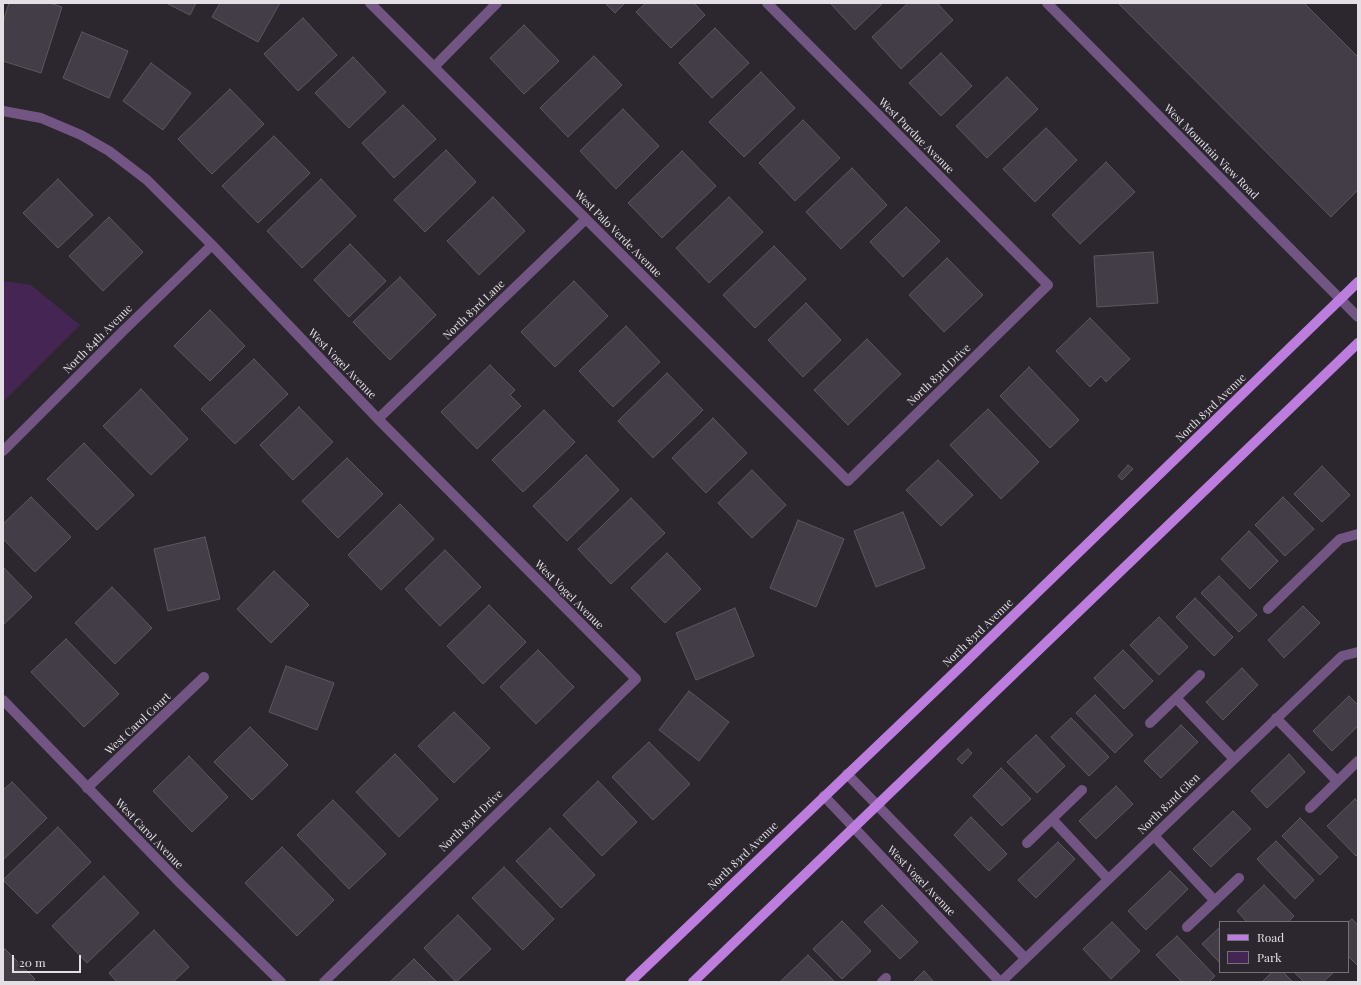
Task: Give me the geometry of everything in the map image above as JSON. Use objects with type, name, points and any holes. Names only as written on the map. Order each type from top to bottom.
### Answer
[{"type":"main road","name":"North 83rd Avenue","points":[[630,982],[949,677],[1358,282]]},
{"type":"main road","points":[[693,982],[878,806],[1358,343]]},
{"type":"street","name":"West Palo Verde Avenue","points":[[370,3],[848,481]]},
{"type":"street","points":[[434,67],[497,3]]},
{"type":"street","name":"West Purdue Avenue","points":[[767,3],[1048,285]]},
{"type":"street","name":"West Mountain View Road","points":[[1048,3],[1358,317]]},
{"type":"street","name":"West Vogel Avenue","points":[[3,111],[41,118],[81,135],[109,151],[147,180],[212,245],[378,419],[636,679]]},
{"type":"street","name":"North 83rd Lane","points":[[378,419],[586,219]]},
{"type":"street","name":"North 84th Avenue","points":[[3,451],[212,245]]},
{"type":"street","name":"North 83rd Drive","points":[[848,481],[1048,285]]},
{"type":"street","points":[[1268,609],[1340,539],[1358,534]]},
{"type":"street","name":"North 82nd Glen","points":[[1000,982],[1342,656],[1358,652]]},
{"type":"street","points":[[1150,723],[1200,675]]},
{"type":"street","name":"West Carol Court","points":[[87,788],[204,677]]},
{"type":"street","name":"North 83rd Drive","points":[[324,982],[636,679]]},
{"type":"street","points":[[1176,698],[1234,759]]},
{"type":"street","name":"West Carol Avenue","points":[[3,700],[181,884],[280,982]]},
{"type":"street","points":[[1276,718],[1337,781]]},
{"type":"street","points":[[1310,808],[1358,761]]},
{"type":"street","name":"West Vogel Avenue","points":[[847,774],[1025,958]]},
{"type":"street","points":[[1027,843],[1082,790]]},
{"type":"street","name":"West Vogel Avenue","points":[[824,796],[1000,982]]},
{"type":"street","points":[[1052,819],[1108,879]]},
{"type":"street","points":[[1154,836],[1214,901]]},
{"type":"street","points":[[1188,927],[1239,878]]},
{"type":"green space","points":[[3,281],[31,285],[80,325],[3,402]]},
{"type":"building","points":[[9,3],[50,3],[62,7],[41,73],[3,61],[3,22]]},
{"type":"building","points":[[166,3],[196,3],[190,15]]},
{"type":"building","points":[[220,3],[280,3],[258,42],[212,17]]},
{"type":"building","points":[[605,3],[625,3],[615,13]]},
{"type":"building","points":[[646,3],[694,3],[705,15],[671,48],[636,12]]},
{"type":"building","points":[[830,3],[883,3],[855,30]]},
{"type":"building","points":[[908,3],[937,3],[953,20],[901,69],[872,37]]},
{"type":"building","points":[[1118,3],[1304,3],[1358,57],[1358,190],[1331,217]]},
{"type":"building","points":[[303,18],[337,55],[298,91],[264,54]]},
{"type":"building","points":[[524,25],[559,61],[524,94],[490,58]]},
{"type":"building","points":[[715,28],[749,63],[712,98],[679,63]]},
{"type":"building","points":[[82,32],[128,51],[109,98],[63,78]]},
{"type":"building","points":[[941,53],[972,86],[941,116],[909,83]]},
{"type":"building","points":[[594,56],[622,85],[568,137],[540,108]]},
{"type":"building","points":[[353,57],[386,92],[349,128],[315,93]]},
{"type":"building","points":[[151,63],[191,93],[163,130],[123,101]]},
{"type":"building","points":[[761,72],[795,108],[744,157],[709,122]]},
{"type":"building","points":[[1007,77],[1038,109],[987,158],[956,126]]},
{"type":"building","points":[[230,89],[264,124],[212,174],[178,139]]},
{"type":"building","points":[[403,105],[436,139],[394,178],[362,143]]},
{"type":"building","points":[[623,109],[659,146],[616,189],[580,151]]},
{"type":"building","points":[[803,120],[840,158],[795,201],[759,163]]},
{"type":"building","points":[[1046,128],[1077,160],[1035,202],[1003,169]]},
{"type":"building","points":[[274,136],[310,173],[258,223],[222,186]]},
{"type":"building","points":[[446,150],[476,182],[425,232],[394,200]]},
{"type":"building","points":[[682,151],[716,186],[662,238],[628,203]]},
{"type":"building","points":[[1106,162],[1135,192],[1080,244],[1052,215]]},
{"type":"building","points":[[852,168],[887,205],[841,249],[806,212]]},
{"type":"building","points":[[58,179],[93,215],[58,248],[23,213]]},
{"type":"building","points":[[321,179],[356,216],[302,268],[267,231]]},
{"type":"building","points":[[493,197],[525,231],[479,275],[447,241]]},
{"type":"building","points":[[729,197],[763,232],[709,283],[676,248]]},
{"type":"building","points":[[906,207],[940,241],[903,277],[870,242]]},
{"type":"building","points":[[109,217],[143,252],[103,291],[69,256]]},
{"type":"building","points":[[350,244],[386,281],[349,317],[314,280]]},
{"type":"building","points":[[774,246],[806,279],[755,328],[723,295]]},
{"type":"building","points":[[1153,252],[1158,303],[1097,307],[1094,256]]},
{"type":"building","points":[[947,258],[983,295],[944,332],[909,295]]},
{"type":"building","points":[[400,277],[436,315],[390,360],[353,322]]},
{"type":"building","points":[[574,281],[608,316],[555,367],[521,332]]},
{"type":"building","points":[[806,303],[841,340],[803,377],[768,340]]},
{"type":"building","points":[[210,310],[245,346],[210,381],[174,346]]},
{"type":"building","points":[[1090,318],[1130,359],[1106,382],[1101,376],[1090,387],[1056,351]]},
{"type":"building","points":[[626,326],[660,362],[613,407],[579,371]]},
{"type":"building","points":[[867,339],[901,374],[848,425],[814,390]]},
{"type":"building","points":[[254,359],[288,394],[235,444],[201,409]]},
{"type":"building","points":[[490,365],[515,390],[510,395],[521,406],[477,449],[441,412]]},
{"type":"building","points":[[1029,367],[1079,420],[1050,448],[1000,396]]},
{"type":"building","points":[[667,373],[703,410],[653,458],[618,421]]},
{"type":"building","points":[[141,389],[188,439],[151,475],[103,426]]},
{"type":"building","points":[[299,407],[333,442],[293,480],[260,445]]},
{"type":"building","points":[[988,409],[1039,462],[1001,499],[950,445]]},
{"type":"building","points":[[544,410],[575,442],[523,492],[492,460]]},
{"type":"building","points":[[713,418],[747,453],[706,493],[672,458]]},
{"type":"building","points":[[84,443],[134,495],[97,530],[47,479]]},
{"type":"building","points":[[586,455],[619,490],[567,541],[533,506]]},
{"type":"building","points":[[347,458],[383,494],[338,538],[302,501]]},
{"type":"building","points":[[938,460],[973,495],[941,526],[906,490]]},
{"type":"building","points":[[1128,465],[1133,469],[1122,480],[1118,476]]},
{"type":"building","points":[[1322,466],[1350,495],[1322,522],[1294,494]]},
{"type":"building","points":[[752,470],[786,505],[752,538],[718,503]]},
{"type":"building","points":[[31,497],[71,537],[35,572],[3,539],[3,524]]},
{"type":"building","points":[[1283,497],[1314,529],[1285,556],[1255,525]]},
{"type":"building","points":[[631,498],[665,533],[611,584],[578,549]]},
{"type":"building","points":[[400,504],[434,539],[381,590],[348,555]]},
{"type":"building","points":[[903,512],[925,568],[876,587],[854,531]]},
{"type":"building","points":[[798,520],[844,539],[816,607],[770,588]]},
{"type":"building","points":[[1249,531],[1278,561],[1250,589],[1221,559]]},
{"type":"building","points":[[205,537],[220,599],[168,611],[154,549]]},
{"type":"building","points":[[445,550],[481,587],[440,626],[405,589]]},
{"type":"building","points":[[667,553],[701,589],[665,623],[631,588]]},
{"type":"building","points":[[3,567],[32,597],[3,625]]},
{"type":"building","points":[[274,571],[309,605],[271,643],[237,609]]},
{"type":"building","points":[[1219,576],[1257,615],[1239,632],[1201,593]]},
{"type":"building","points":[[112,587],[152,628],[115,664],[75,623]]},
{"type":"building","points":[[1195,598],[1233,637],[1214,656],[1176,617]]},
{"type":"building","points":[[489,605],[526,642],[483,684],[447,646]]},
{"type":"building","points":[[1303,606],[1320,623],[1284,658],[1268,640]]},
{"type":"building","points":[[735,608],[754,656],[696,680],[676,633]]},
{"type":"building","points":[[1159,617],[1188,647],[1159,675],[1130,645]]},
{"type":"building","points":[[66,639],[119,694],[84,727],[31,672]]},
{"type":"building","points":[[538,650],[574,687],[536,724],[500,687]]},
{"type":"building","points":[[1123,650],[1153,681],[1124,709],[1094,678]]},
{"type":"building","points":[[286,666],[334,683],[317,730],[269,712]]},
{"type":"building","points":[[1242,668],[1258,685],[1223,720],[1206,702]]},
{"type":"building","points":[[689,691],[729,722],[699,761],[659,730]]},
{"type":"building","points":[[1095,695],[1133,735],[1115,753],[1076,713]]},
{"type":"building","points":[[1349,696],[1358,705],[1358,726],[1332,751],[1313,731]]},
{"type":"building","points":[[454,712],[490,748],[454,783],[418,746]]},
{"type":"building","points":[[1071,718],[1109,757],[1089,776],[1051,737]]},
{"type":"building","points":[[1181,725],[1198,742],[1161,778],[1144,761]]},
{"type":"building","points":[[250,727],[288,765],[252,800],[214,762]]},
{"type":"building","points":[[1036,735],[1065,766],[1037,793],[1007,762]]},
{"type":"building","points":[[649,742],[690,784],[653,820],[612,777]]},
{"type":"building","points":[[968,749],[972,753],[962,764],[957,759]]},
{"type":"building","points":[[395,754],[438,799],[399,837],[356,792]]},
{"type":"building","points":[[1289,754],[1305,772],[1267,808],[1251,791]]},
{"type":"building","points":[[189,756],[228,797],[192,832],[153,791]]},
{"type":"building","points":[[1001,768],[1031,799],[1002,826],[973,796]]},
{"type":"building","points":[[598,781],[637,822],[602,856],[563,815]]},
{"type":"building","points":[[12,782],[47,818],[3,860],[3,790]]},
{"type":"building","points":[[1116,786],[1133,804],[1096,839],[1079,821]]},
{"type":"building","points":[[1355,799],[1358,802],[1358,853],[1356,856],[1327,826]]},
{"type":"building","points":[[333,800],[386,854],[349,889],[297,835]]},
{"type":"building","points":[[1233,811],[1251,829],[1211,867],[1193,849]]},
{"type":"building","points":[[971,817],[1007,854],[989,871],[954,835]]},
{"type":"building","points":[[1300,818],[1338,857],[1320,875],[1282,836]]},
{"type":"building","points":[[58,827],[91,862],[37,914],[3,880]]},
{"type":"building","points":[[550,828],[595,875],[561,908],[516,861]]},
{"type":"building","points":[[1276,841],[1314,880],[1295,899],[1257,859]]},
{"type":"building","points":[[1058,842],[1075,859],[1036,898],[1018,880]]},
{"type":"building","points":[[282,847],[334,900],[297,936],[245,883]]},
{"type":"building","points":[[504,867],[554,919],[523,950],[472,898]]},
{"type":"building","points":[[1170,871],[1188,889],[1146,930],[1128,911]]},
{"type":"building","points":[[104,876],[139,913],[87,963],[52,926]]},
{"type":"building","points":[[1264,885],[1294,916],[1289,921],[1246,921],[1237,911]]},
{"type":"building","points":[[882,905],[918,942],[900,959],[864,922]]},
{"type":"building","points":[[458,915],[491,949],[456,982],[424,948]]},
{"type":"building","points":[[1352,919],[1358,925],[1358,966],[1349,957],[1349,921]]},
{"type":"building","points":[[842,921],[871,951],[842,979],[813,949]]},
{"type":"building","points":[[1112,922],[1140,951],[1111,979],[1083,949]]},
{"type":"building","points":[[1219,928],[1219,962],[1202,944]]},
{"type":"building","points":[[154,930],[189,967],[173,982],[117,982],[109,973]]},
{"type":"building","points":[[1177,936],[1215,976],[1209,982],[1182,982],[1156,955]]},
{"type":"building","points":[[5,949],[35,979],[32,982],[3,982],[3,952]]},
{"type":"building","points":[[808,955],[835,982],[780,982]]},
{"type":"building","points":[[414,959],[437,982],[390,982]]},
{"type":"building","points":[[924,971],[934,982],[913,982]]},
{"type":"building","points":[[1271,973],[1284,973],[1293,982],[1262,982]]},
{"type":"building","points":[[1295,973],[1333,973],[1323,982],[1304,982]]}]
